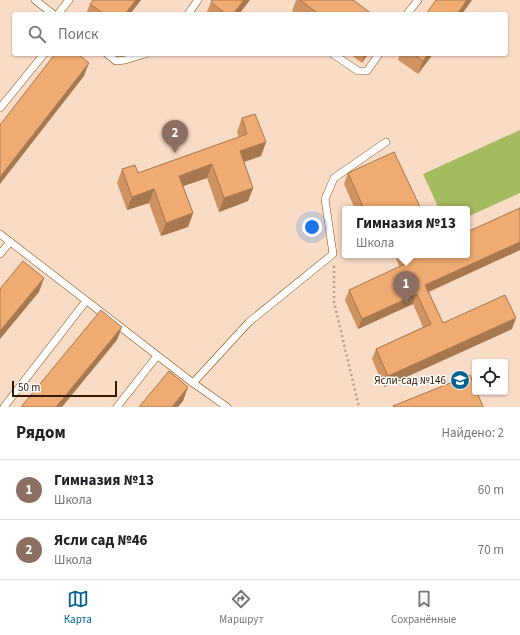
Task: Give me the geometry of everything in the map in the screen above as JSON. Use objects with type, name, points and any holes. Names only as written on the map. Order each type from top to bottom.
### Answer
[{"type":"lane","points":[[34,0],[50,12]]},
{"type":"lane","points":[[60,12],[69,0]]},
{"type":"lane","points":[[189,12],[198,0]]},
{"type":"lane","points":[[409,12],[418,0]]},
{"type":"lane","points":[[0,108],[42,56]]},
{"type":"lane","points":[[109,56],[116,61],[138,56]]},
{"type":"lane","points":[[336,56],[358,71],[367,71],[378,56]]},
{"type":"lane","points":[[192,384],[249,322],[334,254],[326,199],[334,178],[386,142]]},
{"type":"lane","points":[[0,234],[157,356],[215,404],[227,407]]},
{"type":"lane","points":[[0,254],[10,242]]},
{"type":"lane","points":[[4,407],[86,301]]},
{"type":"lane","points":[[117,407],[157,356]]},
{"type":"path","points":[[334,254],[334,302],[359,407]]},
{"type":"green space","points":[[520,130],[520,193],[470,216],[470,206],[438,206],[423,174]]},
{"type":"building","points":[[93,0],[136,0],[127,12],[101,12],[90,4]]},
{"type":"building","points":[[212,0],[244,0],[235,12],[224,12],[211,2]]},
{"type":"building","points":[[300,0],[353,0],[369,12],[316,12]]},
{"type":"building","points":[[436,0],[467,0],[458,12],[427,12]]},
{"type":"building","points":[[53,56],[80,56],[89,63],[0,177],[0,125]]},
{"type":"building","points":[[417,56],[427,56],[423,61]]},
{"type":"building","points":[[255,114],[266,142],[240,151],[253,188],[224,198],[212,164],[179,176],[193,213],[166,223],[154,189],[132,197],[122,169],[135,165],[138,173],[247,134],[242,118]]},
{"type":"building","points":[[394,152],[420,206],[363,206],[348,173]]},
{"type":"building","points":[[520,208],[520,242],[425,285],[443,323],[505,295],[516,318],[388,376],[376,349],[431,324],[417,294],[362,319],[349,290],[407,263],[404,258],[470,258],[470,231]]},
{"type":"building","points":[[23,261],[44,278],[0,331],[0,289]]},
{"type":"building","points":[[101,310],[122,327],[56,407],[21,407]]},
{"type":"building","points":[[169,371],[188,387],[172,407],[139,407]]},
{"type":"building","points":[[470,375],[472,380],[472,395],[478,395],[483,407],[394,407],[393,406]]},
{"type":"place","name":"Ясли сад №46","points":[[175,153]]},
{"type":"place","name":"Гимназия №13","points":[[406,304]]},
{"type":"place","name":"Ясли-сад №146","points":[[460,380]]}]
